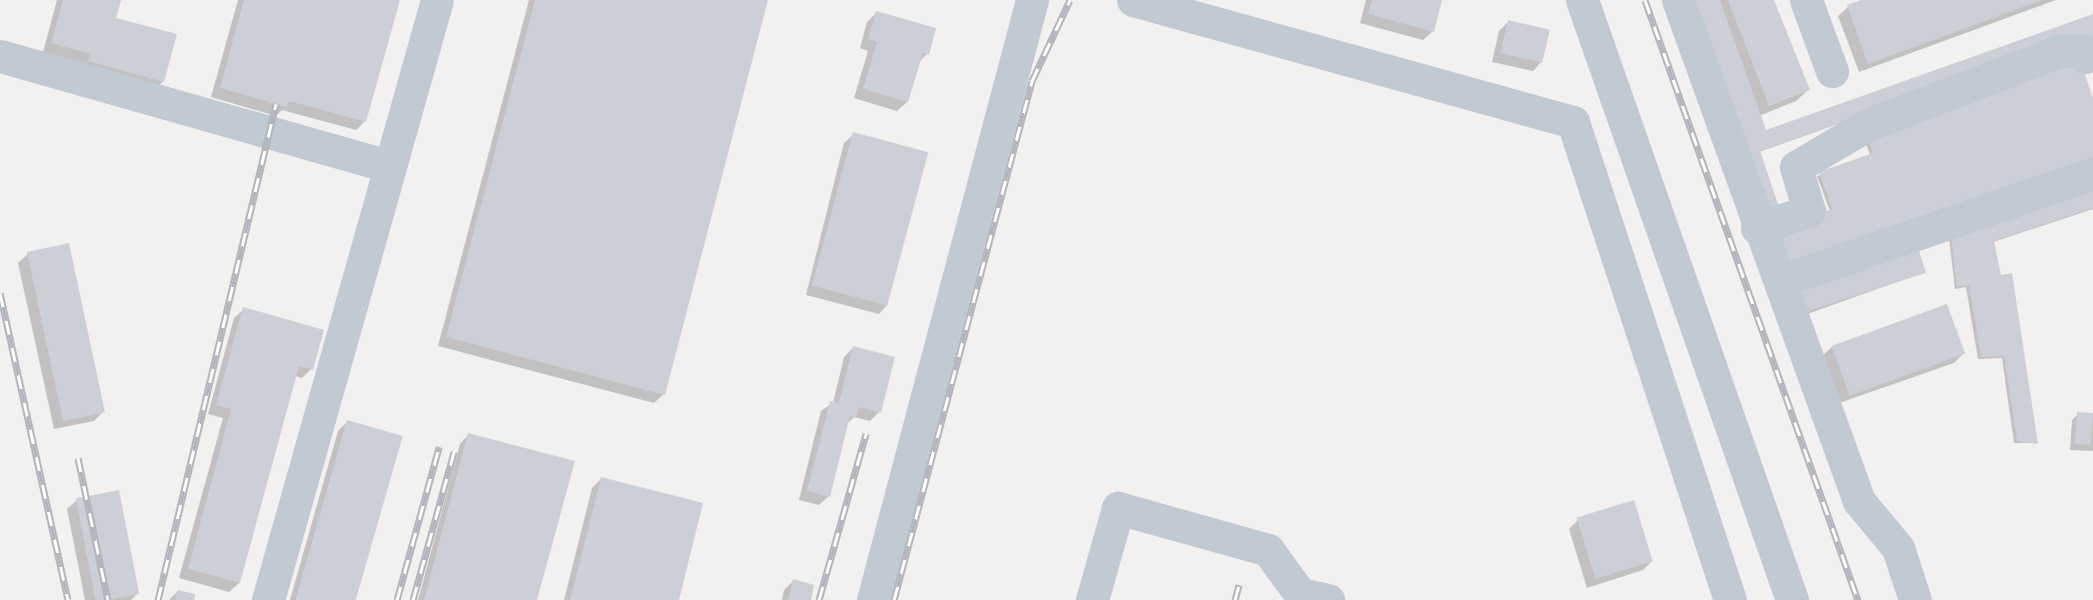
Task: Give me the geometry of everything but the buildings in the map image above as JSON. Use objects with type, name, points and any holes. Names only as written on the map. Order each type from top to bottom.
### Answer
[{"type":"lane","points":[[268,600],[437,0]]},
{"type":"lane","points":[[873,600],[1032,0]]},
{"type":"lane","points":[[1133,0],[1574,122],[1730,600]]},
{"type":"lane","points":[[1582,0],[1792,600]]},
{"type":"lane","points":[[1678,0],[1757,228],[1780,281],[1859,501],[1898,548],[1915,600]]},
{"type":"lane","points":[[1815,3],[1832,71]]},
{"type":"lane","points":[[1757,228],[1809,210],[1796,167],[1858,129],[2060,51],[2083,50],[2090,64]]},
{"type":"lane","points":[[0,57],[390,166]]},
{"type":"lane","points":[[1780,281],[2093,173]]},
{"type":"lane","points":[[1092,600],[1118,508],[1268,550],[1300,594],[1328,600]]},
{"type":"railway","points":[[894,600],[1032,81],[1070,0]]},
{"type":"railway","points":[[1645,0],[1858,600]]},
{"type":"railway","points":[[158,600],[276,104]]},
{"type":"railway","points":[[0,293],[68,600]]},
{"type":"railway","points":[[819,600],[866,434]]},
{"type":"railway","points":[[397,600],[439,447]]},
{"type":"railway","points":[[413,600],[454,452]]},
{"type":"railway","points":[[78,458],[108,600]]},
{"type":"railway","points":[[1235,600],[1239,585]]}]
